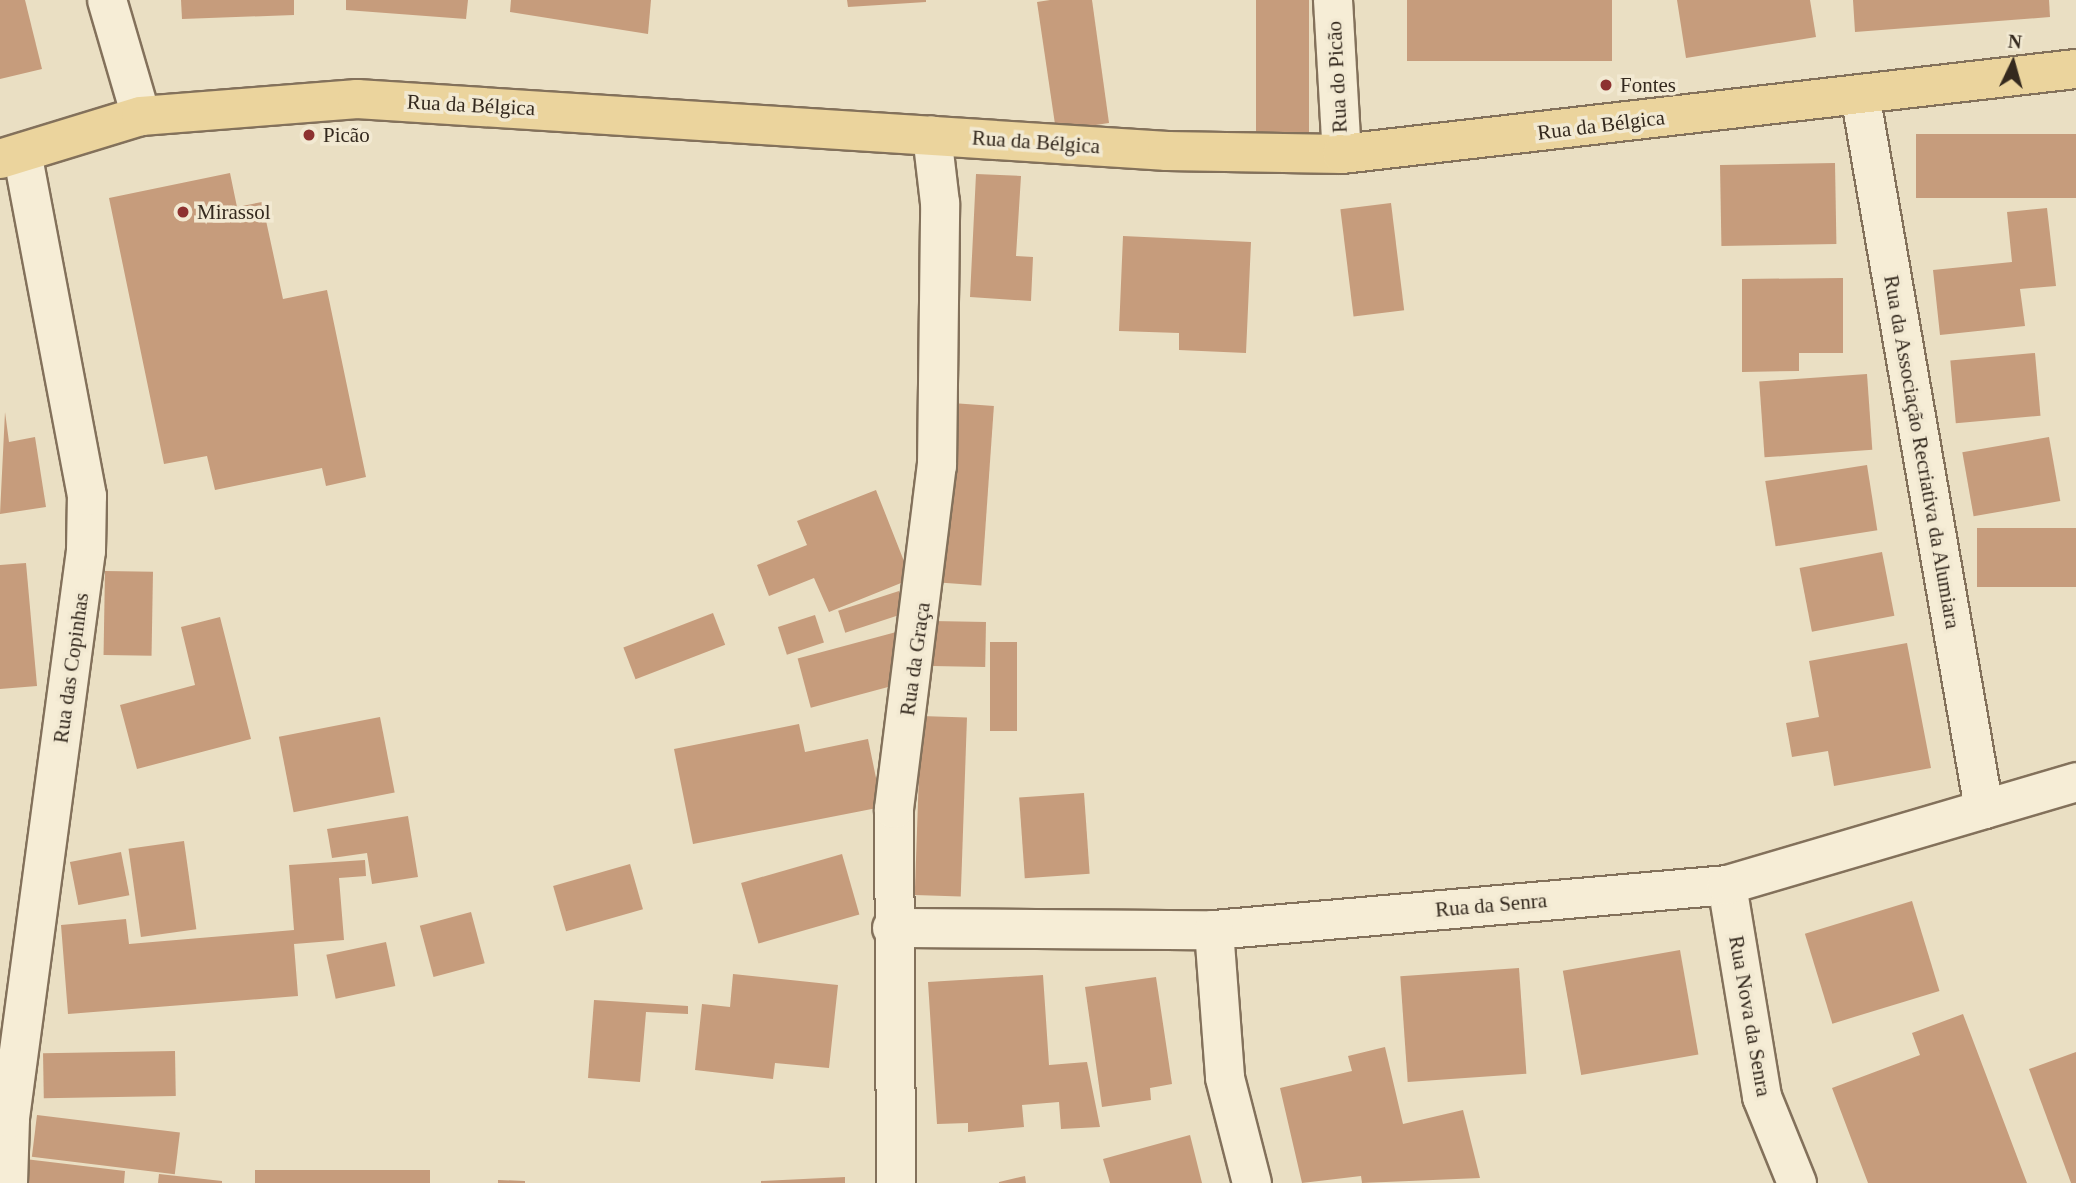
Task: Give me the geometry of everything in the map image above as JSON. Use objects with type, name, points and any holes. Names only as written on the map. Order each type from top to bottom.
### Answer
[{"type":"main road","name":"Rua da Bélgica","points":[[11,157],[141,117],[357,99],[932,135],[1342,154],[2076,69]]},
{"type":"street","points":[[107,0],[141,117]]},
{"type":"street","name":"Rua do Picão","points":[[1333,0],[1342,154]]},
{"type":"street","name":"Rua da Associação Recriativa da Alumiara","points":[[1860,94],[1984,809]]},
{"type":"street","name":"Rua da Graça","points":[[896,1183],[892,928],[894,808],[937,466],[940,203],[932,135]]},
{"type":"street","name":"Rua das Copinhas","points":[[8,1183],[10,1118],[86,551],[87,496],[11,157]]},
{"type":"street","name":"Rua da Senra","points":[[892,928],[1214,930],[1727,885],[2076,782]]},
{"type":"street","name":"Rua Nova da Senra","points":[[1727,885],[1762,1097],[1797,1183]]},
{"type":"street","points":[[1214,930],[1225,1079],[1252,1183]]},
{"type":"building","points":[[0,0],[25,0],[42,69],[0,79]]},
{"type":"building","points":[[181,0],[294,0],[294,15],[182,19]]},
{"type":"building","points":[[346,0],[468,0],[466,19],[346,10]]},
{"type":"building","points":[[511,0],[651,0],[648,34],[510,12]]},
{"type":"building","points":[[847,0],[926,0],[926,2],[848,7]]},
{"type":"building","points":[[1092,0],[1109,123],[1056,131],[1037,2]]},
{"type":"building","points":[[1256,0],[1309,0],[1309,134],[1256,134]]},
{"type":"building","points":[[1407,0],[1612,0],[1612,61],[1407,61]]},
{"type":"building","points":[[1677,0],[1810,0],[1816,37],[1686,58]]},
{"type":"building","points":[[1853,0],[2049,0],[2050,17],[1855,32]]},
{"type":"building","points":[[1916,134],[2076,134],[2076,198],[1916,198]]},
{"type":"building","points":[[1835,163],[1836,244],[1721,246],[1720,165]]},
{"type":"building","points":[[230,173],[237,207],[262,202],[283,299],[327,290],[366,477],[326,486],[322,468],[215,490],[207,456],[164,464],[109,198]]},
{"type":"building","points":[[976,174],[1021,176],[1016,256],[1033,257],[1031,301],[970,297]]},
{"type":"building","points":[[1391,203],[1404,310],[1354,316],[1340,209]]},
{"type":"building","points":[[2047,208],[2056,286],[2020,289],[2025,326],[1940,335],[1933,270],[2012,262],[2007,212]]},
{"type":"building","points":[[1123,236],[1251,242],[1246,353],[1179,350],[1179,333],[1119,331]]},
{"type":"building","points":[[1843,278],[1843,353],[1799,353],[1799,371],[1742,372],[1742,279]]},
{"type":"building","points":[[2035,353],[2040,416],[1956,423],[1950,360]]},
{"type":"building","points":[[1867,374],[1872,450],[1765,457],[1759,382]]},
{"type":"building","points":[[952,403],[994,406],[981,585],[939,583]]},
{"type":"building","points":[[5,412],[9,442],[35,437],[46,507],[0,514]]},
{"type":"building","points":[[2049,437],[2060,501],[1974,516],[1962,452]]},
{"type":"building","points":[[1867,465],[1877,530],[1776,546],[1765,481]]},
{"type":"building","points":[[876,490],[911,579],[829,612],[814,578],[769,596],[757,565],[807,545],[797,521]]},
{"type":"building","points":[[1977,528],[2076,528],[2076,587],[1977,587]]},
{"type":"building","points":[[1882,552],[1894,616],[1812,632],[1800,568]]},
{"type":"building","points":[[26,563],[37,686],[0,689],[0,565]]},
{"type":"building","points":[[105,571],[153,572],[152,656],[104,655]]},
{"type":"building","points":[[899,591],[906,613],[845,633],[838,611]]},
{"type":"building","points":[[713,613],[725,645],[636,679],[623,647]]},
{"type":"building","points":[[815,615],[824,643],[787,655],[778,627]]},
{"type":"building","points":[[220,617],[251,739],[137,769],[120,705],[195,685],[181,627]]},
{"type":"building","points":[[933,621],[986,622],[985,667],[932,666]]},
{"type":"building","points":[[900,631],[913,680],[811,708],[798,658]]},
{"type":"building","points":[[990,642],[1017,642],[1017,731],[990,731]]},
{"type":"building","points":[[1907,643],[1931,768],[1834,786],[1828,751],[1792,757],[1786,723],[1819,717],[1809,661]]},
{"type":"building","points":[[921,716],[967,718],[961,896],[915,895]]},
{"type":"building","points":[[380,717],[395,793],[294,812],[279,737]]},
{"type":"building","points":[[799,724],[805,752],[868,739],[882,807],[693,844],[674,749]]},
{"type":"building","points":[[1084,793],[1090,874],[1025,878],[1019,798]]},
{"type":"building","points":[[408,816],[418,877],[372,884],[367,853],[332,858],[327,829]]},
{"type":"building","points":[[184,841],[196,929],[141,937],[129,849]]},
{"type":"building","points":[[121,852],[129,895],[78,905],[70,862]]},
{"type":"building","points":[[842,854],[859,915],[758,944],[741,883]]},
{"type":"building","points":[[365,860],[366,876],[339,878],[344,940],[294,944],[298,996],[68,1014],[61,925],[126,919],[129,944],[294,930],[289,865]]},
{"type":"building","points":[[630,864],[643,909],[566,931],[553,886]]},
{"type":"building","points":[[1912,901],[1939,991],[1832,1024],[1805,934]]},
{"type":"building","points":[[471,912],[485,963],[434,977],[420,926]]},
{"type":"building","points":[[386,942],[395,986],[336,999],[326,955]]},
{"type":"building","points":[[1680,950],[1698,1054],[1581,1075],[1563,971]]},
{"type":"building","points":[[1519,968],[1526,1074],[1408,1082],[1400,976]]},
{"type":"building","points":[[733,974],[838,985],[829,1068],[775,1063],[773,1079],[695,1070],[702,1004],[730,1007]]},
{"type":"building","points":[[1043,975],[1049,1065],[1087,1062],[1100,1127],[1061,1129],[1059,1102],[1022,1105],[1024,1127],[968,1132],[968,1123],[937,1124],[928,982]]},
{"type":"building","points":[[1156,977],[1172,1084],[1150,1088],[1151,1100],[1102,1107],[1085,987]]},
{"type":"building","points":[[594,1000],[688,1006],[688,1014],[646,1012],[640,1082],[588,1078]]},
{"type":"building","points":[[1963,1014],[2027,1183],[1868,1183],[1832,1088],[1920,1055],[1912,1033]]},
{"type":"building","points":[[1385,1047],[1403,1124],[1463,1110],[1480,1178],[1362,1183],[1361,1176],[1302,1183],[1280,1088],[1352,1071],[1348,1056]]},
{"type":"building","points":[[175,1051],[176,1096],[44,1098],[43,1053]]},
{"type":"building","points":[[2076,1052],[2076,1183],[2071,1183],[2029,1069]]},
{"type":"building","points":[[37,1115],[180,1133],[175,1174],[32,1157]]},
{"type":"building","points":[[1190,1135],[1202,1183],[1110,1183],[1103,1159]]},
{"type":"building","points":[[25,1159],[125,1171],[124,1183],[22,1183]]},
{"type":"building","points":[[255,1170],[430,1170],[430,1183],[255,1183]]},
{"type":"building","points":[[159,1174],[222,1181],[222,1183],[158,1183]]},
{"type":"building","points":[[1025,1176],[1026,1183],[999,1183],[999,1182]]},
{"type":"building","points":[[845,1177],[845,1183],[761,1183],[761,1181]]},
{"type":"building","points":[[498,1180],[525,1181],[525,1183],[498,1183]]},
{"type":"place","name":"Fontes","points":[[1606,85]]},
{"type":"place","name":"Picão","points":[[309,135]]},
{"type":"place","name":"Mirassol","points":[[183,212]]}]
